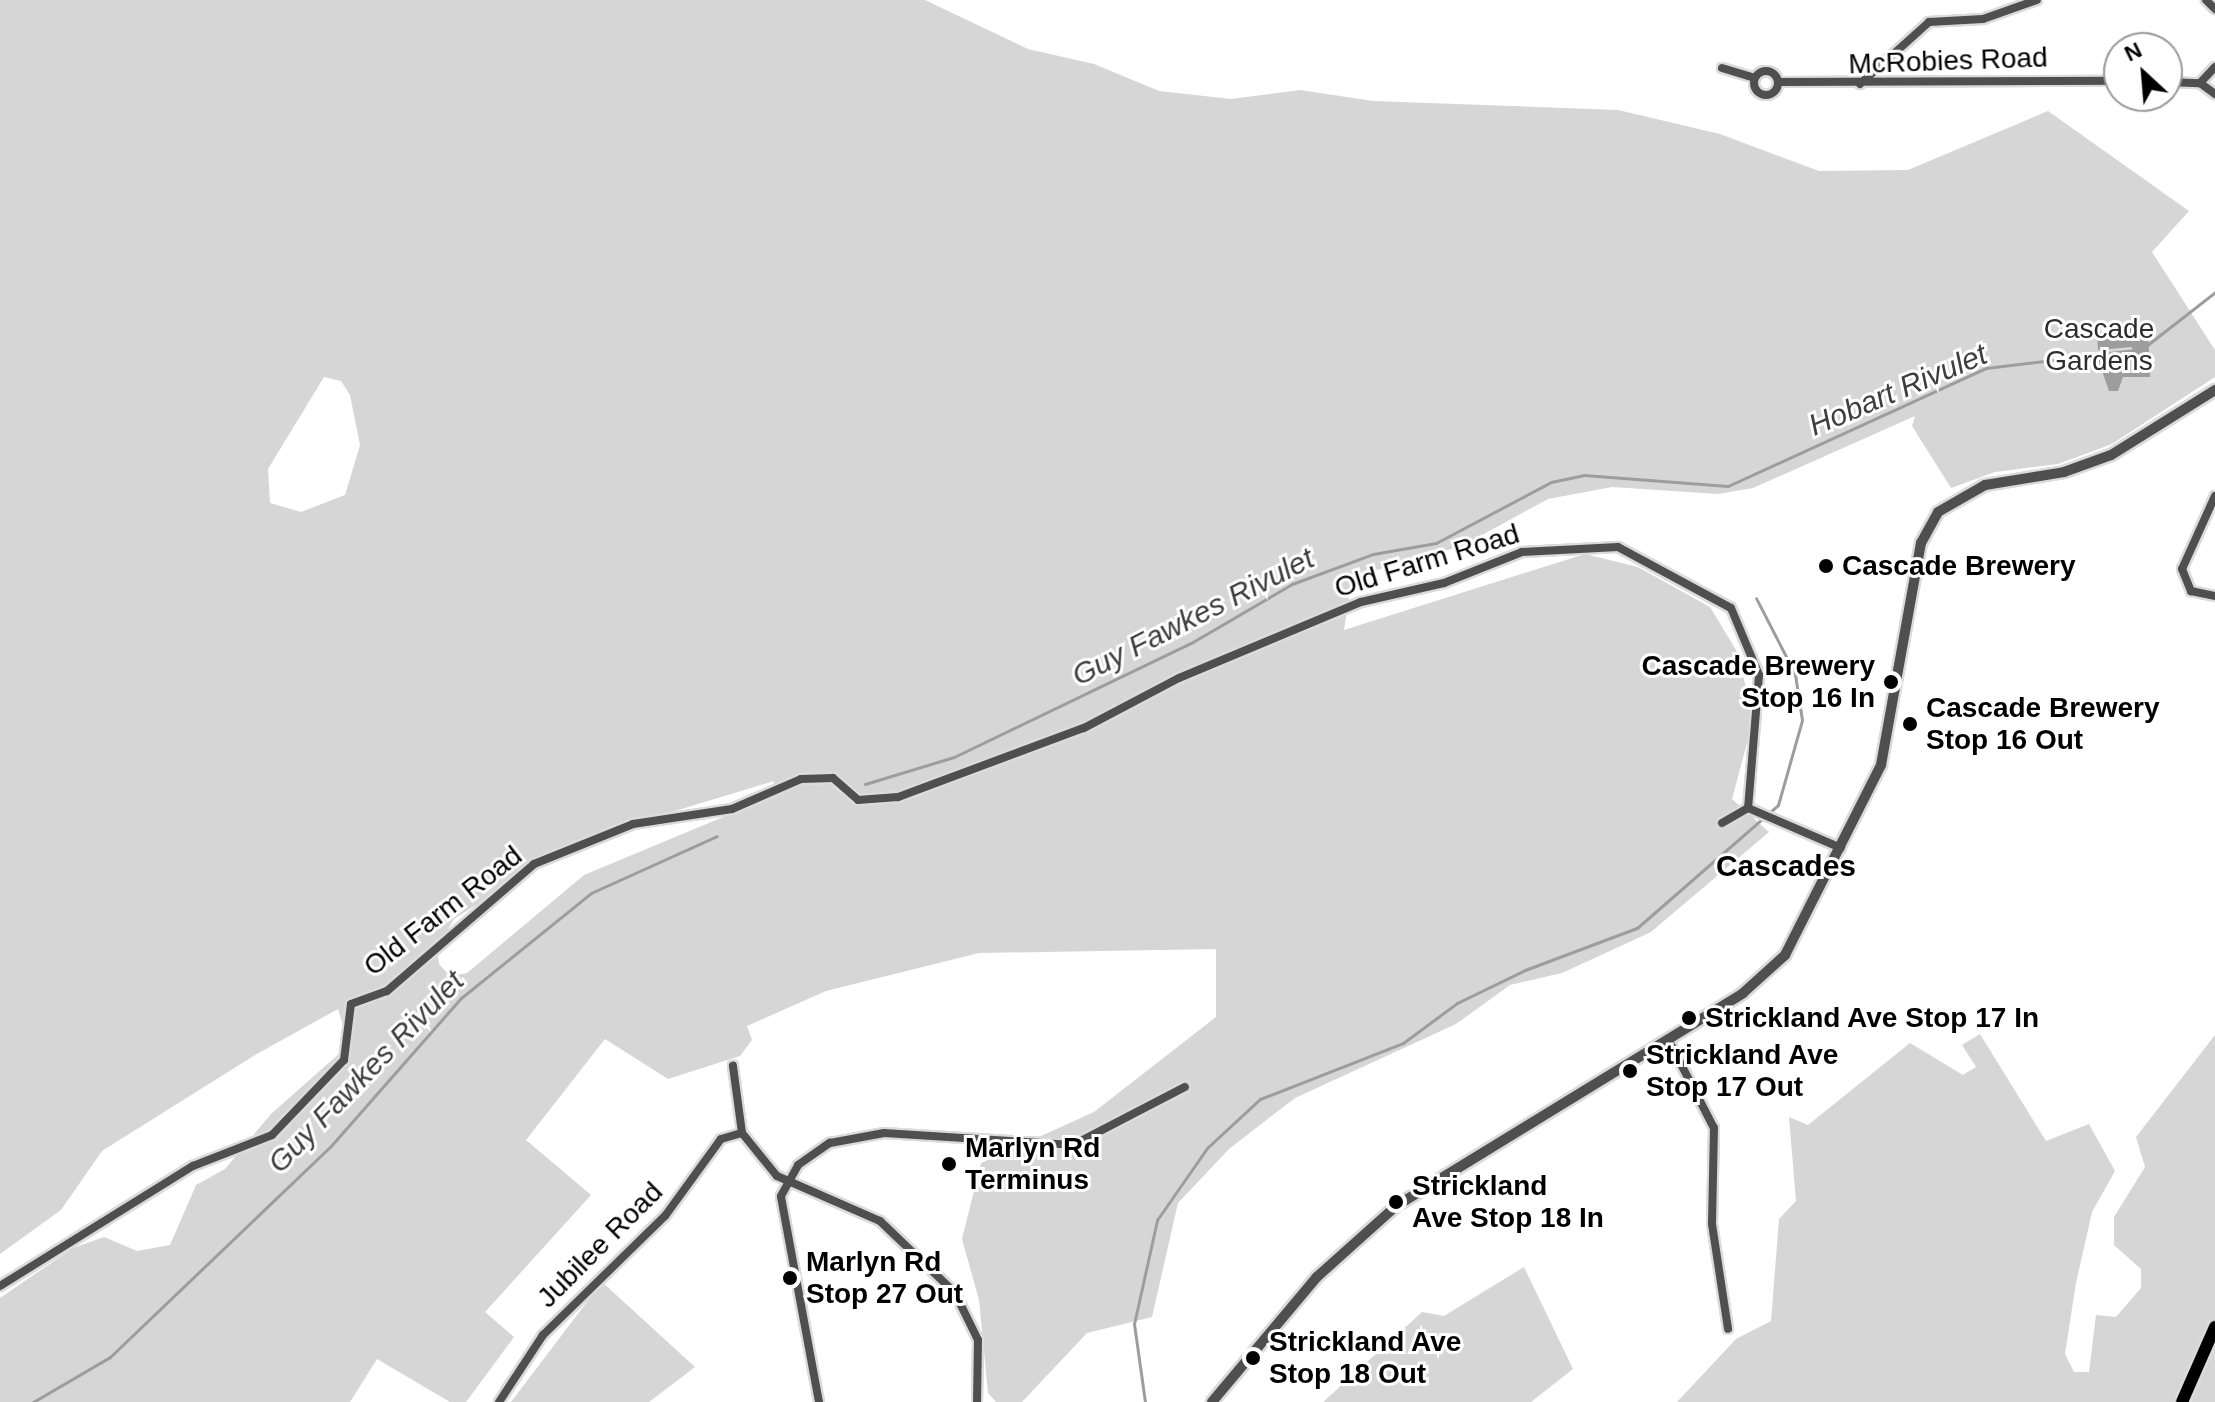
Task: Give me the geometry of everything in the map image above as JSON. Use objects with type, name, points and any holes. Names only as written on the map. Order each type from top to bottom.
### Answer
[{"type":"main road","points":[[2182,1402],[2215,1327]]},
{"type":"street","points":[[1860,84],[1929,22],[1983,19],[2037,0]]},
{"type":"street","points":[[2206,0],[2215,9]]},
{"type":"street","points":[[2200,83],[2215,67]]},
{"type":"street","points":[[1722,68],[1755,78],[1768,71],[1778,82],[1763,95],[1755,78]]},
{"type":"street","name":"McRobies Road","points":[[1778,82],[1860,84],[1976,76],[2103,80]]},
{"type":"street","points":[[2183,82],[2200,83],[2215,94]]},
{"type":"street","points":[[1212,1402],[1317,1277],[1396,1206],[1668,1039],[1772,970],[1841,848],[1886,753],[1920,549],[1934,516],[1976,488],[2064,472],[2111,455],[2215,390]]},
{"type":"street","points":[[2215,496],[2182,569],[2191,591],[2215,596]]},
{"type":"street","name":"Old Farm Road","points":[[0,1286],[193,1166],[272,1135],[344,1060],[351,1004],[387,991],[534,864],[633,824],[732,809],[801,779],[833,778],[848,796],[898,797],[1063,737],[1361,602],[1444,583],[1522,552],[1600,544],[1652,560],[1727,604],[1748,636],[1759,675],[1748,808]]},
{"type":"street","points":[[1722,823],[1748,808],[1841,848]]},
{"type":"street","points":[[1668,1039],[1714,1128],[1711,1210],[1728,1329]]},
{"type":"street","points":[[733,1066],[742,1133],[784,1182],[880,1221],[955,1293],[978,1340],[977,1402]]},
{"type":"street","points":[[784,1182],[820,1148],[865,1135],[1073,1145],[1185,1087]]},
{"type":"street","name":"Jubilee Road","points":[[499,1402],[543,1335],[665,1216],[721,1139],[742,1133]]},
{"type":"street","points":[[784,1182],[819,1402]]},
{"type":"green space","name":"Cascade Gardens","points":[[0,0],[925,0],[1028,49],[1094,64],[1159,91],[1231,99],[1300,90],[1373,101],[1618,110],[1720,134],[1819,171],[1908,170],[2048,111],[2189,211],[2152,252],[2215,350],[2215,377],[2112,444],[2058,464],[1995,472],[1951,488],[1912,426],[1915,416],[1753,488],[1718,494],[1612,487],[1548,499],[1462,546],[1352,577],[1344,630],[1585,554],[1638,567],[1710,607],[1736,650],[1754,717],[1732,799],[1769,832],[1651,932],[1562,973],[1510,985],[1456,1024],[1295,1098],[1229,1149],[1178,1203],[1152,1317],[1087,1333],[1022,1402],[996,1402],[988,1393],[979,1300],[962,1239],[981,1163],[1094,1112],[1216,1017],[1216,949],[979,953],[826,991],[747,1026],[752,1040],[740,1056],[668,1079],[605,1039],[526,1140],[591,1195],[485,1312],[514,1337],[466,1402],[450,1402],[377,1359],[350,1402],[0,1402],[0,1298],[73,1248],[104,1237],[137,1251],[170,1245],[196,1185],[225,1169],[271,1114],[349,1045],[338,1009],[255,1055],[102,1151],[61,1210],[0,1254]],"holes":[[[324,377],[341,381],[350,395],[360,445],[345,495],[301,512],[270,503],[268,469]],[[774,781],[771,797],[584,875],[467,973],[450,976],[439,964],[437,948],[454,919],[576,841]]]},
{"type":"green space","points":[[1980,1034],[2046,1141],[2089,1124],[2115,1171],[2092,1212],[2076,1283],[2065,1354],[2074,1372],[2089,1372],[2096,1315],[2116,1317],[2141,1288],[2141,1269],[2114,1245],[2114,1217],[2145,1167],[2136,1137],[2215,1035],[2215,1402],[1677,1402],[1736,1339],[1771,1321],[1779,1219],[1796,1201],[1789,1117],[1808,1125],[1910,1043],[1963,1075],[1976,1067],[1962,1045]]},
{"type":"green space","points":[[1524,1267],[1573,1369],[1531,1402],[1323,1402],[1422,1312],[1444,1316]]},
{"type":"green space","points":[[602,1282],[695,1367],[649,1402],[511,1402]]},
{"type":"shaded area","points":[[2148,324],[2150,377],[2123,377],[2118,391],[2109,391],[2098,359],[2133,357],[2132,347],[2098,350],[2097,332]]},
{"type":"waterway","name":"Hobart Rivulet","points":[[2146,346],[2215,292]]},
{"type":"waterway","name":"Guy Fawkes Rivulet","points":[[865,784],[954,757],[1191,643],[1292,584],[1373,554],[1436,543],[1551,482],[1584,475],[1728,486],[1986,368],[2135,350]]},
{"type":"waterway","name":"Hobart Rivulet","points":[[1145,1402],[1134,1324],[1157,1220],[1207,1148],[1260,1099],[1403,1043],[1457,1003],[1525,970],[1637,928],[1778,805],[1802,720],[1795,674],[1756,598]]},
{"type":"waterway","name":"Guy Fawkes Rivulet","points":[[33,1402],[110,1357],[330,1147],[461,998],[591,893],[717,836]]},
{"type":"place","name":"Cascade Brewery","points":[[1826,566]]},
{"type":"place","name":"Cascade Brewery Stop 16 In","points":[[1891,682]]},
{"type":"place","name":"Cascade Brewery Stop 16 Out","points":[[1910,724]]},
{"type":"place","name":"Strickland Ave Stop 17 In","points":[[1689,1018]]},
{"type":"place","name":"Strickland Ave Stop 17 Out","points":[[1630,1071]]},
{"type":"place","name":"Marlyn Rd Terminus","points":[[949,1164]]},
{"type":"place","name":"Strickland Ave Stop 18 In","points":[[1396,1202]]},
{"type":"place","name":"Marlyn Rd Stop 27 Out","points":[[790,1278]]},
{"type":"place","name":"Strickland Ave Stop 18 Out","points":[[1253,1358]]},
{"type":"district","name":"Cascades","points":[[1786,866]]}]
